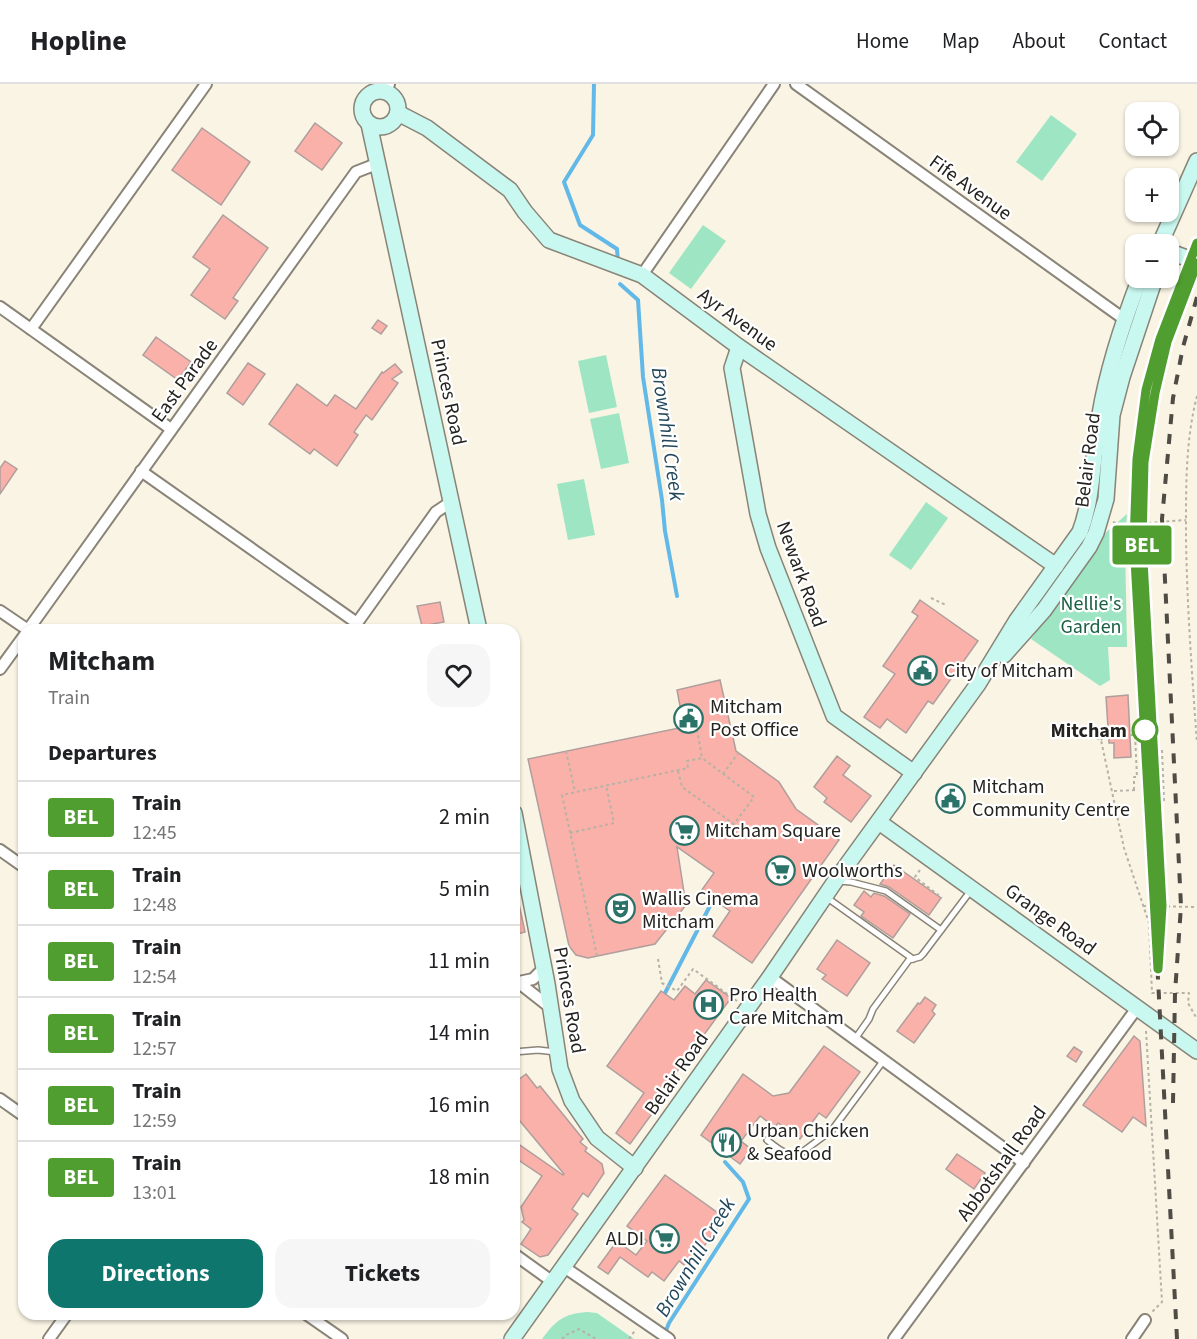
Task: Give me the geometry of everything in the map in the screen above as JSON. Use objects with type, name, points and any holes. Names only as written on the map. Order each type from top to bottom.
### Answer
[{"type":"street","points":[[31,329],[206,84]]},
{"type":"street","points":[[636,273],[774,84]]},
{"type":"street","name":"Fife Avenue","points":[[796,84],[1124,319]]},
{"type":"street","points":[[388,88],[395,98],[398,113],[395,119],[385,127],[369,124],[361,111],[364,89],[388,88]]},
{"type":"street","name":"Ayr Avenue","points":[[398,113],[427,128],[510,190],[549,240],[636,273],[1056,566]]},
{"type":"street","name":"Princes Road","points":[[369,124],[478,624]]},
{"type":"street","name":"Princes Road","points":[[379,163],[385,127]]},
{"type":"street","points":[[1164,234],[1197,161]]},
{"type":"street","name":"East Parade","points":[[32,624],[356,172],[379,163]]},
{"type":"street","points":[[1179,255],[1197,262]]},
{"type":"street","name":"Belair Road","points":[[512,1339],[748,1009],[836,880],[978,684],[1017,620],[1080,532],[1086,517],[1100,414],[1124,319],[1136,288]]},
{"type":"street","name":"Belair Road","points":[[978,684],[1044,610],[1089,547],[1102,518],[1106,499],[1112,415],[1125,366],[1152,288]]},
{"type":"street","points":[[0,307],[171,429]]},
{"type":"street","name":"Newark Road","points":[[739,347],[732,368],[758,514],[768,548],[834,716],[914,773]]},
{"type":"street","points":[[141,471],[351,624]]},
{"type":"street","points":[[357,624],[436,512],[451,502]]},
{"type":"street","points":[[0,611],[19,624]]},
{"type":"street","points":[[0,669],[18,644]]},
{"type":"street","name":"Grange Road","points":[[879,822],[1197,1050]]},
{"type":"street","name":"Princes Road","points":[[520,844],[544,968],[560,1069],[572,1101],[597,1138],[634,1168]]},
{"type":"street","points":[[0,850],[18,863]]},
{"type":"street","points":[[520,980],[533,978],[544,968]]},
{"type":"street","points":[[770,977],[1024,1162]]},
{"type":"street","points":[[520,982],[551,1008]]},
{"type":"street","name":"Abbotshall Road","points":[[894,1339],[1024,1162],[1141,1011]]},
{"type":"street","points":[[0,1099],[18,1112]]},
{"type":"street","points":[[520,1258],[553,1282]]},
{"type":"street","points":[[564,1267],[669,1339]]},
{"type":"street","points":[[49,1339],[63,1320]]},
{"type":"street","points":[[315,1320],[342,1339]]},
{"type":"street","points":[[1132,1339],[1145,1320]]},
{"type":"lane","points":[[836,880],[886,891],[941,930]]},
{"type":"lane","points":[[855,1039],[879,1000],[909,960],[923,954],[973,888]]},
{"type":"lane","points":[[825,896],[913,959]]},
{"type":"lane","points":[[520,1052],[557,1052]]},
{"type":"lane","points":[[767,1140],[788,1154],[801,1153],[832,1130],[884,1060]]},
{"type":"path","points":[[1179,284],[1197,291]]},
{"type":"path","points":[[1197,396],[1188,452],[1186,520],[1190,650],[1197,743]]},
{"type":"path","points":[[1102,518],[1121,525],[1186,520]]},
{"type":"path","points":[[1147,523],[1147,542]]},
{"type":"path","points":[[1129,542],[1130,524]]},
{"type":"path","points":[[931,598],[946,606]]},
{"type":"path","points":[[678,770],[682,787],[734,824],[754,797],[702,758],[696,724]]},
{"type":"path","points":[[1112,791],[1136,790],[1135,735],[1130,735]]},
{"type":"path","points":[[1090,736],[1101,740]]},
{"type":"path","points":[[1101,740],[1104,736],[1108,736]]},
{"type":"path","points":[[1101,740],[1124,848],[1149,923],[1152,993],[1189,993],[1188,1003],[1197,1019]]},
{"type":"path","points":[[1162,750],[1164,801]]},
{"type":"path","points":[[567,751],[575,792]]},
{"type":"path","points":[[723,774],[739,752]]},
{"type":"path","points":[[597,956],[562,795],[688,768],[687,761],[702,758]]},
{"type":"path","points":[[570,833],[614,823],[606,785]]},
{"type":"path","points":[[922,867],[915,877],[942,898]]},
{"type":"path","points":[[1166,906],[1167,891]]},
{"type":"path","points":[[1148,892],[1149,906]]},
{"type":"path","points":[[1143,906],[1197,907]]},
{"type":"path","points":[[658,958],[662,983],[677,992],[693,969],[748,1009]]},
{"type":"path","points":[[1141,1011],[1162,1302],[1145,1320]]},
{"type":"path","points":[[562,1339],[579,1329],[596,1339]]},
{"type":"green space","points":[[1051,115],[1077,134],[1042,181],[1016,162]]},
{"type":"green space","points":[[703,225],[726,241],[691,289],[669,273]]},
{"type":"green space","points":[[606,355],[617,407],[589,413],[578,361]]},
{"type":"green space","points":[[619,413],[629,463],[601,469],[590,419]]},
{"type":"green space","points":[[584,479],[595,535],[568,540],[557,484]]},
{"type":"green space","points":[[926,502],[948,518],[911,570],[889,555]]},
{"type":"green space","name":"Nellie's Garden","points":[[1127,514],[1125,541],[1127,647],[1108,647],[1110,680],[1100,686],[1031,639],[1104,534]]},
{"type":"green space","points":[[587,1312],[597,1313],[634,1339],[542,1339],[566,1316]]},
{"type":"building","points":[[315,123],[342,143],[322,170],[295,151]]},
{"type":"building","points":[[202,128],[250,162],[221,205],[172,170]]},
{"type":"building","points":[[223,215],[268,248],[233,298],[238,301],[225,319],[191,295],[210,269],[193,257]]},
{"type":"building","points":[[378,320],[387,326],[381,334],[372,328]]},
{"type":"building","points":[[156,337],[191,362],[178,380],[143,355]]},
{"type":"building","points":[[248,363],[265,374],[243,405],[227,393]]},
{"type":"building","points":[[395,364],[402,372],[392,379],[398,383],[372,420],[366,415],[354,432],[358,435],[337,466],[314,449],[310,454],[269,424],[297,384],[327,406],[335,395],[356,409],[382,372]]},
{"type":"building","points":[[5,461],[17,469],[0,494],[0,468]]},
{"type":"building","name":"City of Mitcham","points":[[920,600],[978,641],[933,704],[928,701],[906,733],[887,719],[880,728],[864,717],[895,674],[883,666],[918,616],[912,612]]},
{"type":"building","points":[[440,602],[444,622],[422,624],[417,606]]},
{"type":"building","name":"Mitcham Square","points":[[720,680],[736,751],[779,782],[796,809],[839,840],[752,963],[713,936],[730,911],[701,891],[714,873],[677,847],[686,905],[655,944],[588,958],[576,955],[569,946],[528,759],[684,727],[677,690]]},
{"type":"building","points":[[1128,695],[1131,757],[1114,758],[1114,743],[1109,743],[1106,697]]},
{"type":"building","points":[[837,756],[850,766],[843,775],[871,796],[851,822],[824,802],[827,798],[814,787]]},
{"type":"building","points":[[894,865],[941,898],[929,915],[889,887],[880,884]]},
{"type":"building","points":[[864,891],[871,897],[874,893],[884,896],[910,914],[893,938],[861,916],[864,912],[854,905]]},
{"type":"building","points":[[520,909],[525,932],[520,933]]},
{"type":"building","points":[[837,940],[870,963],[847,996],[822,979],[826,975],[817,969]]},
{"type":"building","points":[[706,980],[731,998],[650,1108],[654,1111],[630,1144],[616,1133],[644,1093],[607,1066],[661,991],[674,1000],[685,986],[695,994]]},
{"type":"building","points":[[925,997],[936,1005],[932,1011],[935,1014],[914,1043],[897,1031]]},
{"type":"building","points":[[1134,1036],[1140,1041],[1146,1126],[1133,1117],[1122,1132],[1083,1105]]},
{"type":"building","points":[[824,1046],[860,1072],[826,1118],[819,1113],[800,1139],[778,1123],[775,1127],[760,1116],[741,1141],[751,1149],[740,1164],[701,1135],[743,1074],[773,1096],[789,1093]]},
{"type":"building","points":[[1074,1047],[1082,1052],[1076,1062],[1067,1056]]},
{"type":"building","points":[[526,1074],[537,1088],[540,1086],[583,1139],[580,1142],[587,1148],[585,1151],[602,1164],[604,1173],[588,1197],[583,1193],[572,1209],[578,1214],[548,1255],[540,1257],[521,1244],[531,1229],[522,1222],[524,1220],[521,1207],[542,1176],[520,1161],[520,1145],[564,1174],[520,1121],[520,1078]]},
{"type":"building","points":[[957,1154],[985,1173],[974,1189],[946,1169]]},
{"type":"building","name":"ALDI","points":[[665,1175],[725,1218],[688,1268],[679,1261],[664,1281],[652,1272],[648,1277],[620,1257],[608,1274],[598,1267],[617,1241],[636,1255],[647,1241],[627,1226]]},
{"type":"waterway","name":"Brownhill Creek","points":[[594,84],[593,135],[564,182],[580,225],[617,249],[618,262]]},
{"type":"waterway","name":"Brownhill Creek","points":[[620,284],[638,300],[643,377],[665,531],[677,596]]},
{"type":"waterway","name":"Brownhill Creek","points":[[665,993],[713,900]]},
{"type":"waterway","name":"Brownhill Creek","points":[[665,1333],[669,1323],[749,1199],[743,1182],[725,1162]]},
{"type":"railway","points":[[1177,1339],[1134,524],[1139,441],[1150,372],[1168,316],[1197,243]]},
{"type":"railway","points":[[1173,1103],[1175,993],[1181,906],[1162,519],[1173,398],[1183,347],[1197,297]]},
{"type":"train","name":"BEL","points":[[1197,243],[1160,339],[1146,390],[1137,459],[1134,542],[1158,969],[1162,906],[1142,542],[1144,462],[1155,393],[1167,342],[1197,263]]},
{"type":"place","name":"City of Mitcham","points":[[923,670]]},
{"type":"place","name":"Mitcham Post Office","points":[[689,718]]},
{"type":"place","name":"Mitcham","points":[[1145,730]]},
{"type":"place","name":"Mitcham Community Centre","points":[[951,798]]},
{"type":"place","name":"Mitcham Square","points":[[684,830]]},
{"type":"place","name":"Woolworths","points":[[781,870]]},
{"type":"place","name":"Wallis Cinema Mitcham","points":[[621,909]]},
{"type":"place","name":"Pro Health Care Mitcham","points":[[708,1005]]},
{"type":"place","name":"Urban Chicken & Seafood","points":[[726,1142]]},
{"type":"place","name":"ALDI","points":[[665,1238]]}]
